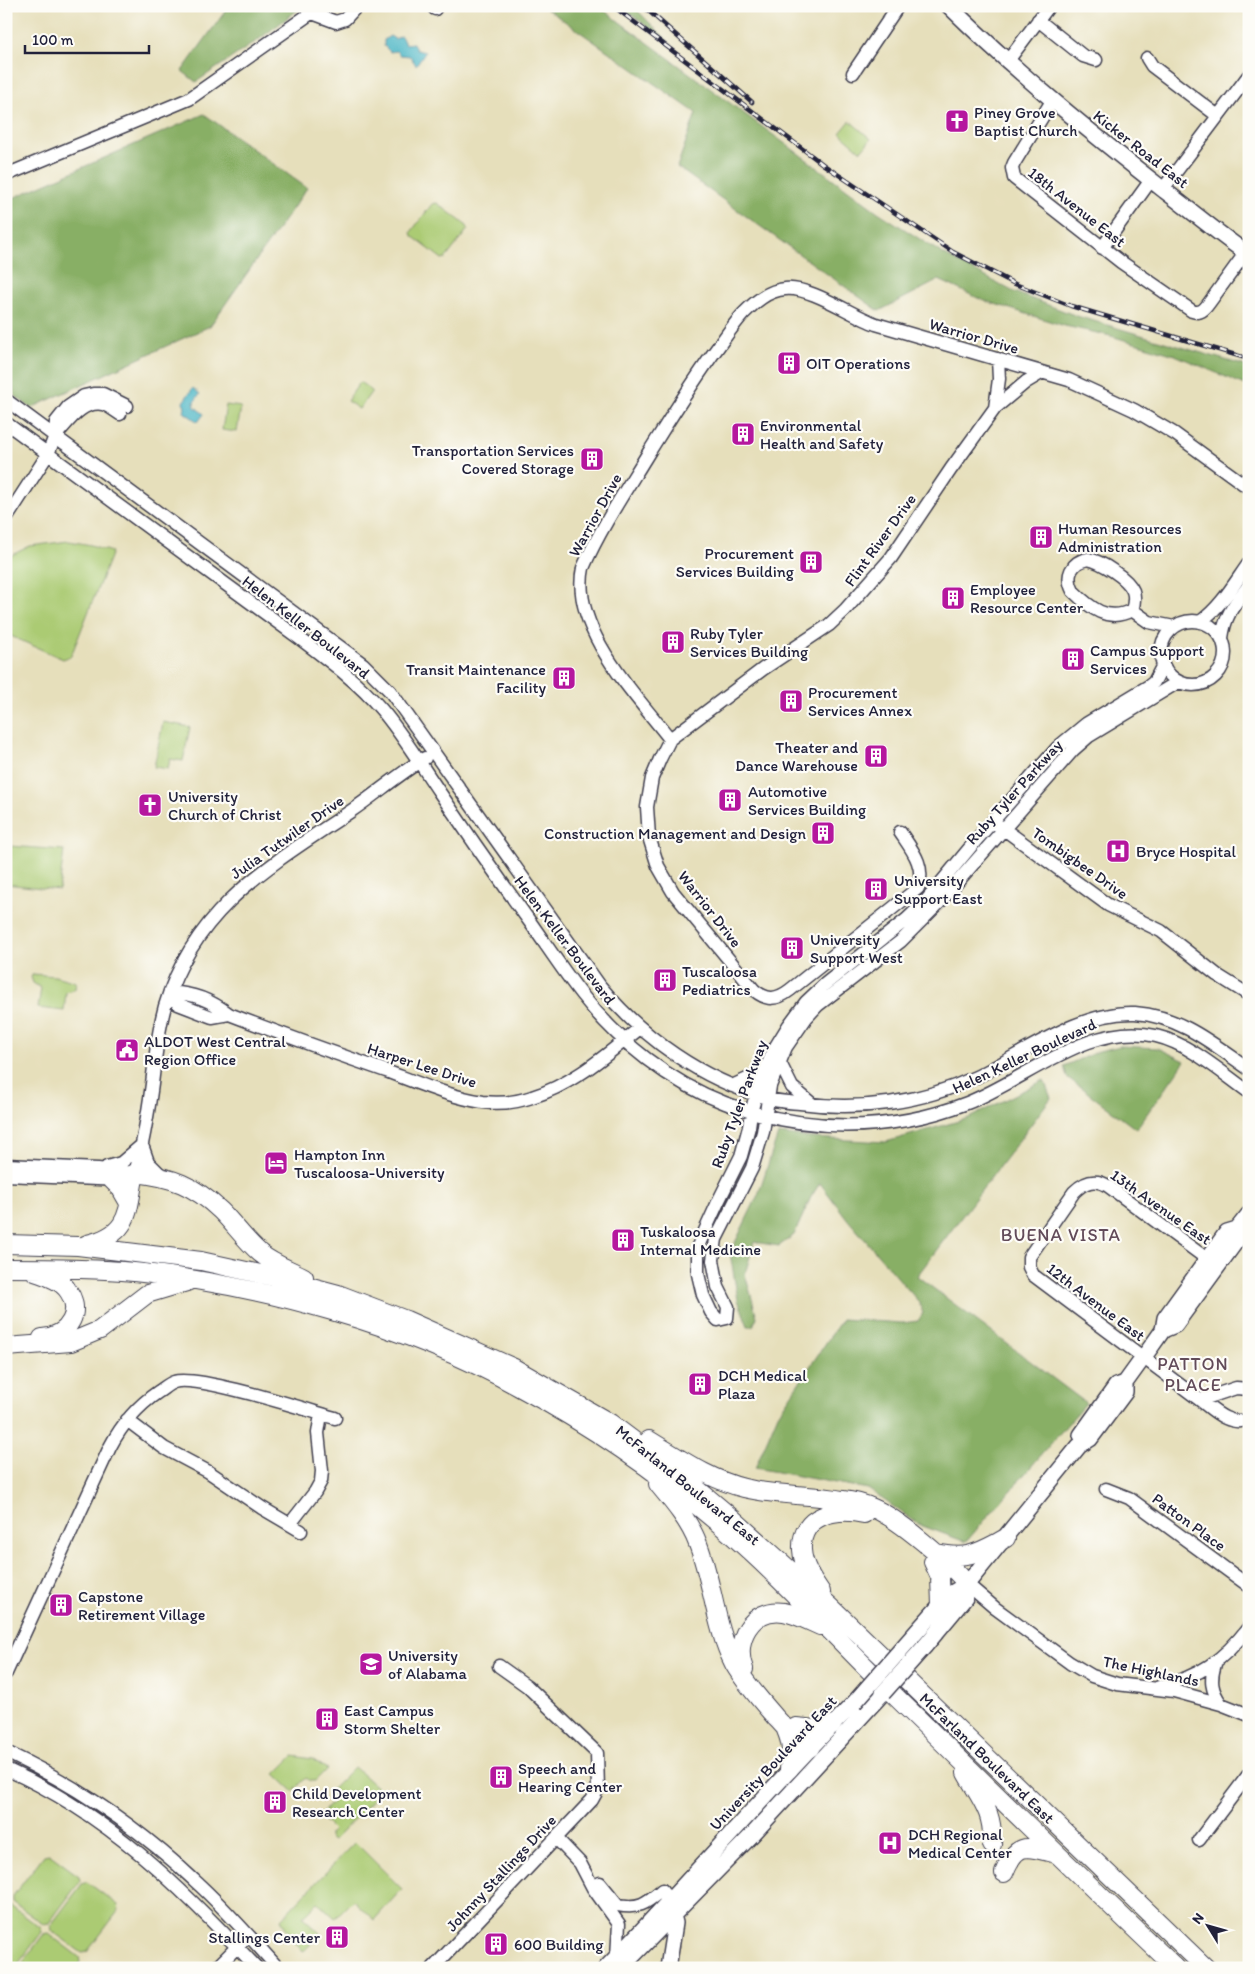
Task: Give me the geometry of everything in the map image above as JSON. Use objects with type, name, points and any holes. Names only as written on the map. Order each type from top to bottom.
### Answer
[{"type":"highway","points":[[78,1246],[97,1242],[114,1234],[122,1226],[126,1217],[135,1173],[162,1176],[198,1192],[221,1211],[261,1254],[278,1265],[338,1294]]},
{"type":"highway","points":[[112,1180],[121,1189],[129,1203]]},
{"type":"highway","name":"McFarland Boulevard East","points":[[6,1244],[78,1246],[201,1261],[274,1277],[338,1294],[406,1320],[514,1368],[610,1423],[690,1483],[733,1519],[831,1608],[1206,1968]]},
{"type":"highway","points":[[6,1340],[50,1338],[61,1334],[69,1326],[73,1314],[71,1295],[65,1287],[48,1276],[13,1268]]},
{"type":"highway","name":"McFarland Boulevard East","points":[[13,1268],[84,1268],[135,1272],[194,1280],[305,1304],[416,1340],[516,1385],[580,1422],[639,1462],[718,1523],[750,1552],[1056,1854],[1176,1968]]},
{"type":"highway","points":[[6,1346],[71,1342],[100,1330],[147,1294],[194,1280]]},
{"type":"highway","points":[[610,1423],[646,1438],[706,1473],[729,1483],[769,1493],[843,1500],[872,1507],[889,1516],[934,1558],[940,1577],[941,1605]]},
{"type":"highway","points":[[639,1462],[671,1499],[698,1542],[724,1638],[735,1665],[764,1705],[790,1727],[816,1729],[832,1725]]},
{"type":"highway","points":[[831,1608],[812,1579],[802,1550],[804,1537],[810,1526],[828,1514],[857,1513],[879,1520],[934,1558],[956,1570],[973,1590]]},
{"type":"highway","points":[[934,1558],[974,1555],[1006,1538]]},
{"type":"highway","points":[[810,1748],[800,1744],[790,1727],[744,1670],[740,1657],[742,1638],[753,1622],[764,1615],[777,1612],[805,1619],[830,1632]]},
{"type":"highway","points":[[790,1727],[792,1754],[790,1769]]},
{"type":"highway","points":[[956,1755],[991,1817],[993,1829],[992,1844]]},
{"type":"highway","points":[[1004,1873],[1014,1854],[1021,1849],[1037,1849],[1056,1854]]},
{"type":"main road","name":"Kicker Road East","points":[[949,6],[1007,62],[1052,101],[1157,185],[1248,252]]},
{"type":"main road","name":"University Boulevard East","points":[[671,1908],[752,1835],[863,1715],[973,1590],[1006,1538],[1079,1446],[1081,1434],[1116,1386],[1125,1383],[1163,1330],[1164,1318],[1207,1259],[1227,1232],[1245,1221]]},
{"type":"main road","name":"University Boulevard East","points":[[1163,1330],[1175,1326],[1237,1240],[1245,1221]]},
{"type":"main road","name":"University Boulevard East","points":[[606,1968],[619,1962],[671,1908],[790,1769],[854,1703],[950,1594],[973,1590]]},
{"type":"main road","points":[[668,1968],[675,1923],[671,1908]]},
{"type":"street","points":[[6,175],[189,99],[316,10],[336,22],[345,19],[357,6]]},
{"type":"street","points":[[853,73],[898,6]]},
{"type":"street","points":[[1007,62],[1049,6]]},
{"type":"street","points":[[1038,20],[1082,56],[1096,60]]},
{"type":"street","points":[[1147,58],[1152,66],[1218,116]]},
{"type":"street","points":[[1102,248],[1218,116],[1249,75]]},
{"type":"street","name":"18th Avenue East","points":[[1052,101],[1038,128],[1014,163],[1012,168],[1014,178],[1102,248],[1192,311],[1197,312],[1204,310],[1248,252]]},
{"type":"street","name":"Warrior Drive","points":[[900,832],[914,853],[920,867],[922,878],[918,888],[790,990],[782,996],[772,999],[762,997],[754,990],[673,892],[662,875],[652,847],[647,807],[650,788],[660,759],[670,739],[638,699],[590,625],[583,606],[581,577],[583,568],[600,534],[664,429],[709,360],[742,315],[757,301],[774,291],[784,289],[804,291],[876,324],[1069,380],[1134,410],[1174,434],[1249,488]]},
{"type":"street","name":"Flint River Drive","points":[[995,408],[999,379],[998,359]]},
{"type":"street","name":"Flint River Drive","points":[[670,739],[763,669],[829,625],[845,610],[872,582],[891,558],[950,469],[995,408],[1026,382],[1041,373]]},
{"type":"street","points":[[6,519],[48,454],[55,436],[58,420],[68,407],[84,396],[104,394],[124,410]]},
{"type":"street","name":"Helen Keller Boulevard","points":[[6,400],[355,656],[390,691],[600,986],[618,1008],[640,1028],[662,1046],[685,1061],[732,1086],[762,1097],[815,1106],[880,1105],[929,1095],[975,1078],[1082,1023],[1122,1013],[1148,1015],[1176,1022],[1191,1029],[1249,1068]]},
{"type":"street","name":"Helen Keller Boulevard","points":[[6,423],[343,671],[382,711],[419,761],[491,868],[583,996],[624,1040],[656,1066],[698,1092],[766,1116],[817,1125],[870,1126],[919,1117],[967,1103],[1090,1041],[1122,1033],[1156,1036],[1173,1042],[1193,1053],[1249,1092]]},
{"type":"street","points":[[1088,559],[1102,564],[1130,585],[1134,600],[1132,610],[1123,616],[1114,617],[1100,612],[1073,591],[1070,585],[1069,573],[1072,568],[1081,560],[1088,559]]},
{"type":"street","points":[[1200,622],[1211,614],[1249,563]]},
{"type":"street","points":[[1222,638],[1224,623],[1228,614],[1249,585]]},
{"type":"street","points":[[1132,610],[1149,622],[1162,643]]},
{"type":"street","points":[[1191,621],[1200,622],[1209,625],[1222,638],[1225,647],[1225,663],[1213,679],[1196,686],[1178,682],[1172,678],[1163,665],[1161,654],[1162,643],[1174,627],[1191,621]]},
{"type":"street","points":[[1149,622],[1174,627]]},
{"type":"street","name":"Ruby Tyler Parkway","points":[[762,1097],[766,1116],[763,1132],[752,1168],[719,1233],[713,1260],[718,1287],[728,1307],[727,1318],[718,1320],[706,1304],[698,1274],[698,1246],[737,1163],[747,1136],[751,1112],[762,1097],[774,1062],[818,1005],[901,941],[938,904],[1058,747],[1086,724],[1149,686],[1154,682],[1163,665]]},
{"type":"street","name":"Ruby Tyler Parkway","points":[[998,825],[1059,763],[1089,736],[1178,682]]},
{"type":"street","name":"Julia Tutwiler Drive","points":[[135,1173],[142,1145],[158,1038],[170,993],[181,966],[195,941],[236,892],[434,752]]},
{"type":"street","name":"Tombigbee Drive","points":[[998,825],[1108,905],[1162,931],[1217,975],[1249,995]]},
{"type":"street","name":"Harper Lee Drive","points":[[170,993],[185,992],[230,1014],[435,1090],[483,1102],[502,1102],[531,1098],[554,1090],[578,1076],[640,1028]]},
{"type":"street","points":[[732,1086],[756,1075],[774,1062],[792,1087],[815,1106]]},
{"type":"street","points":[[98,1169],[121,1163],[142,1145],[148,1162],[162,1176]]},
{"type":"street","points":[[737,1163],[752,1168]]},
{"type":"street","points":[[6,1165],[98,1169],[135,1173]]},
{"type":"street","points":[[6,1175],[112,1180],[129,1179],[135,1173]]},
{"type":"street","name":"13th Avenue East","points":[[1030,1270],[1029,1257],[1074,1192],[1081,1185],[1090,1181],[1100,1181],[1108,1186],[1207,1259]]},
{"type":"street","points":[[707,1227],[719,1233]]},
{"type":"street","name":"12th Avenue East","points":[[1030,1270],[1033,1276],[1056,1294],[1215,1412],[1233,1421],[1249,1419]]},
{"type":"street","points":[[6,1673],[110,1447],[127,1420],[149,1398],[173,1382],[202,1383],[335,1418]]},
{"type":"street","points":[[1200,1400],[1231,1389],[1249,1389]]},
{"type":"street","points":[[290,1524],[315,1492],[321,1481],[322,1470],[318,1433],[320,1414]]},
{"type":"street","points":[[127,1420],[164,1448],[209,1472],[255,1504],[301,1531]]},
{"type":"street","name":"Patton Place","points":[[1106,1489],[1129,1498],[1249,1586]]},
{"type":"street","name":"The Highlands","points":[[973,1590],[1070,1663],[1092,1676],[1117,1684],[1154,1688],[1221,1704],[1249,1715]]},
{"type":"street","points":[[1154,1688],[1193,1676],[1215,1664],[1249,1627]]},
{"type":"street","points":[[1215,1664],[1211,1678],[1212,1687],[1221,1704]]},
{"type":"street","name":"Johnny Stallings Drive","points":[[434,1968],[592,1800],[598,1789],[597,1752],[527,1686],[499,1666]]},
{"type":"street","points":[[6,1752],[64,1781],[122,1819],[189,1875],[278,1968]]},
{"type":"street","points":[[6,1769],[61,1798],[116,1834],[170,1878],[257,1968]]},
{"type":"street","points":[[1199,1840],[1249,1774]]},
{"type":"street","points":[[570,1824],[573,1855]]},
{"type":"street","points":[[556,1838],[586,1872],[593,1888],[619,1924],[619,1962]]},
{"type":"street","points":[[586,1872],[598,1881],[618,1905],[632,1908],[645,1904],[662,1890],[671,1908]]},
{"type":"street","points":[[216,1968],[248,1936]]},
{"type":"green space","points":[[229,6],[303,6],[258,40],[196,82],[182,71]]},
{"type":"green space","points":[[543,6],[598,6],[878,212],[943,254],[1014,292],[1077,316],[1249,367],[1249,387],[1175,355],[1111,336],[1065,326],[982,300],[939,280],[879,311],[677,167],[696,113]]},
{"type":"green space","points":[[620,6],[633,6],[672,45]]},
{"type":"green space","points":[[204,114],[307,188],[210,326],[31,408],[14,395],[6,345],[6,201]]},
{"type":"green space","points":[[850,121],[871,139],[861,151],[840,133]]},
{"type":"green space","points":[[437,203],[467,226],[468,229],[446,258],[442,259],[412,236],[411,232],[432,204]]},
{"type":"green space","points":[[360,382],[372,391],[359,409],[347,401]]},
{"type":"green space","points":[[226,405],[241,407],[237,432],[222,430]]},
{"type":"green space","points":[[69,541],[91,545],[112,552],[71,656],[63,659],[6,634],[6,558],[30,546]]},
{"type":"green space","points":[[163,722],[190,727],[183,761],[170,759],[168,769],[154,767]]},
{"type":"green space","points":[[9,846],[64,850],[59,890],[6,884]]},
{"type":"green space","points":[[33,974],[55,976],[76,982],[75,989],[66,992],[64,1011],[38,1008],[41,988],[33,983],[31,977]]},
{"type":"green space","points":[[1120,1046],[1158,1048],[1185,1061],[1136,1129],[1067,1077],[1064,1066],[1099,1051]]},
{"type":"green space","points":[[1044,1080],[1051,1098],[917,1276],[1086,1403],[966,1542],[920,1525],[868,1489],[755,1468],[778,1414],[842,1319],[902,1323],[918,1321],[923,1313],[918,1301],[848,1220],[820,1183],[811,1197],[794,1235],[779,1246],[754,1242],[745,1274],[757,1317],[753,1326],[748,1326],[738,1300],[730,1253],[758,1195],[778,1134],[886,1142],[969,1118]]},
{"type":"green space","points":[[293,1756],[312,1759],[327,1769],[315,1781],[310,1781],[306,1778],[293,1791],[275,1774]]},
{"type":"green space","points":[[354,1767],[381,1791],[333,1841],[329,1838],[329,1834],[333,1830],[319,1816],[332,1802],[328,1793]]},
{"type":"green space","points":[[355,1842],[402,1889],[374,1920],[353,1900],[335,1918],[318,1902],[303,1917],[321,1934],[303,1952],[290,1936],[281,1919]]},
{"type":"green space","points":[[49,1854],[79,1876],[80,1881],[49,1923],[43,1924],[13,1902],[13,1896],[44,1855]]},
{"type":"green space","points":[[87,1882],[118,1905],[119,1910],[87,1952],[82,1953],[52,1931],[51,1925],[82,1884]]},
{"type":"green space","points":[[10,1905],[41,1928],[42,1932],[15,1968],[6,1968],[6,1906]]},
{"type":"green space","points":[[49,1934],[79,1957],[80,1962],[76,1968],[19,1968],[43,1935]]},
{"type":"water","points":[[390,36],[395,39],[401,36],[405,44],[413,43],[416,50],[425,52],[416,65],[410,56],[400,55],[396,51],[390,52],[384,46],[384,40]]},
{"type":"water","points":[[193,388],[200,394],[194,402],[195,407],[204,414],[198,422],[184,412],[185,406],[183,402]]},
{"type":"railway","points":[[613,6],[824,165],[953,252],[1015,284],[1071,306],[1249,359]]},
{"type":"railway","points":[[643,6],[752,102]]},
{"type":"place","name":"Piney Grove Baptist Church","points":[[957,121]]},
{"type":"place","name":"OIT Operations","points":[[789,363]]},
{"type":"place","name":"Environmental Health and Safety","points":[[743,434]]},
{"type":"place","name":"Transportation Services Covered Storage","points":[[592,459]]},
{"type":"place","name":"Human Resources Administration","points":[[1041,537]]},
{"type":"place","name":"Procurement Services Building","points":[[811,562]]},
{"type":"place","name":"Employee Resource Center","points":[[953,598]]},
{"type":"place","name":"Ruby Tyler Services Building","points":[[673,642]]},
{"type":"place","name":"Campus Support Services","points":[[1073,659]]},
{"type":"place","name":"Transit Maintenance Facility","points":[[564,678]]},
{"type":"place","name":"Procurement Services Annex","points":[[791,701]]},
{"type":"place","name":"Theater and Dance Warehouse","points":[[876,756]]},
{"type":"place","name":"Automotive Services Building","points":[[730,800]]},
{"type":"place","name":"University Church of Christ","points":[[150,805]]},
{"type":"place","name":"Construction Management and Design","points":[[823,833]]},
{"type":"place","name":"Bryce Hospital","points":[[1118,851]]},
{"type":"place","name":"University Support East","points":[[876,889]]},
{"type":"place","name":"University Support West","points":[[792,948]]},
{"type":"place","name":"Tuscaloosa Pediatrics","points":[[665,980]]},
{"type":"place","name":"ALDOT West Central Region Office","points":[[127,1050]]},
{"type":"place","name":"Hampton Inn Tuscaloosa-University","points":[[276,1163]]},
{"type":"place","name":"Tuskaloosa Internal Medicine","points":[[623,1240]]},
{"type":"place","name":"DCH Medical Plaza","points":[[700,1384]]},
{"type":"place","name":"Capstone Retirement Village","points":[[61,1605]]},
{"type":"place","name":"University of Alabama","points":[[371,1664]]},
{"type":"place","name":"East Campus Storm Shelter","points":[[327,1719]]},
{"type":"place","name":"Speech and Hearing Center","points":[[501,1777]]},
{"type":"place","name":"Child Development Research Center","points":[[275,1802]]},
{"type":"place","name":"DCH Regional Medical Center","points":[[890,1843]]},
{"type":"place","name":"Stallings Center","points":[[337,1937]]},
{"type":"place","name":"600 Building","points":[[496,1944]]},
{"type":"district","name":"BUENA VISTA","points":[[1061,1235]]},
{"type":"district","name":"PATTON PLACE","points":[[1193,1374]]}]
